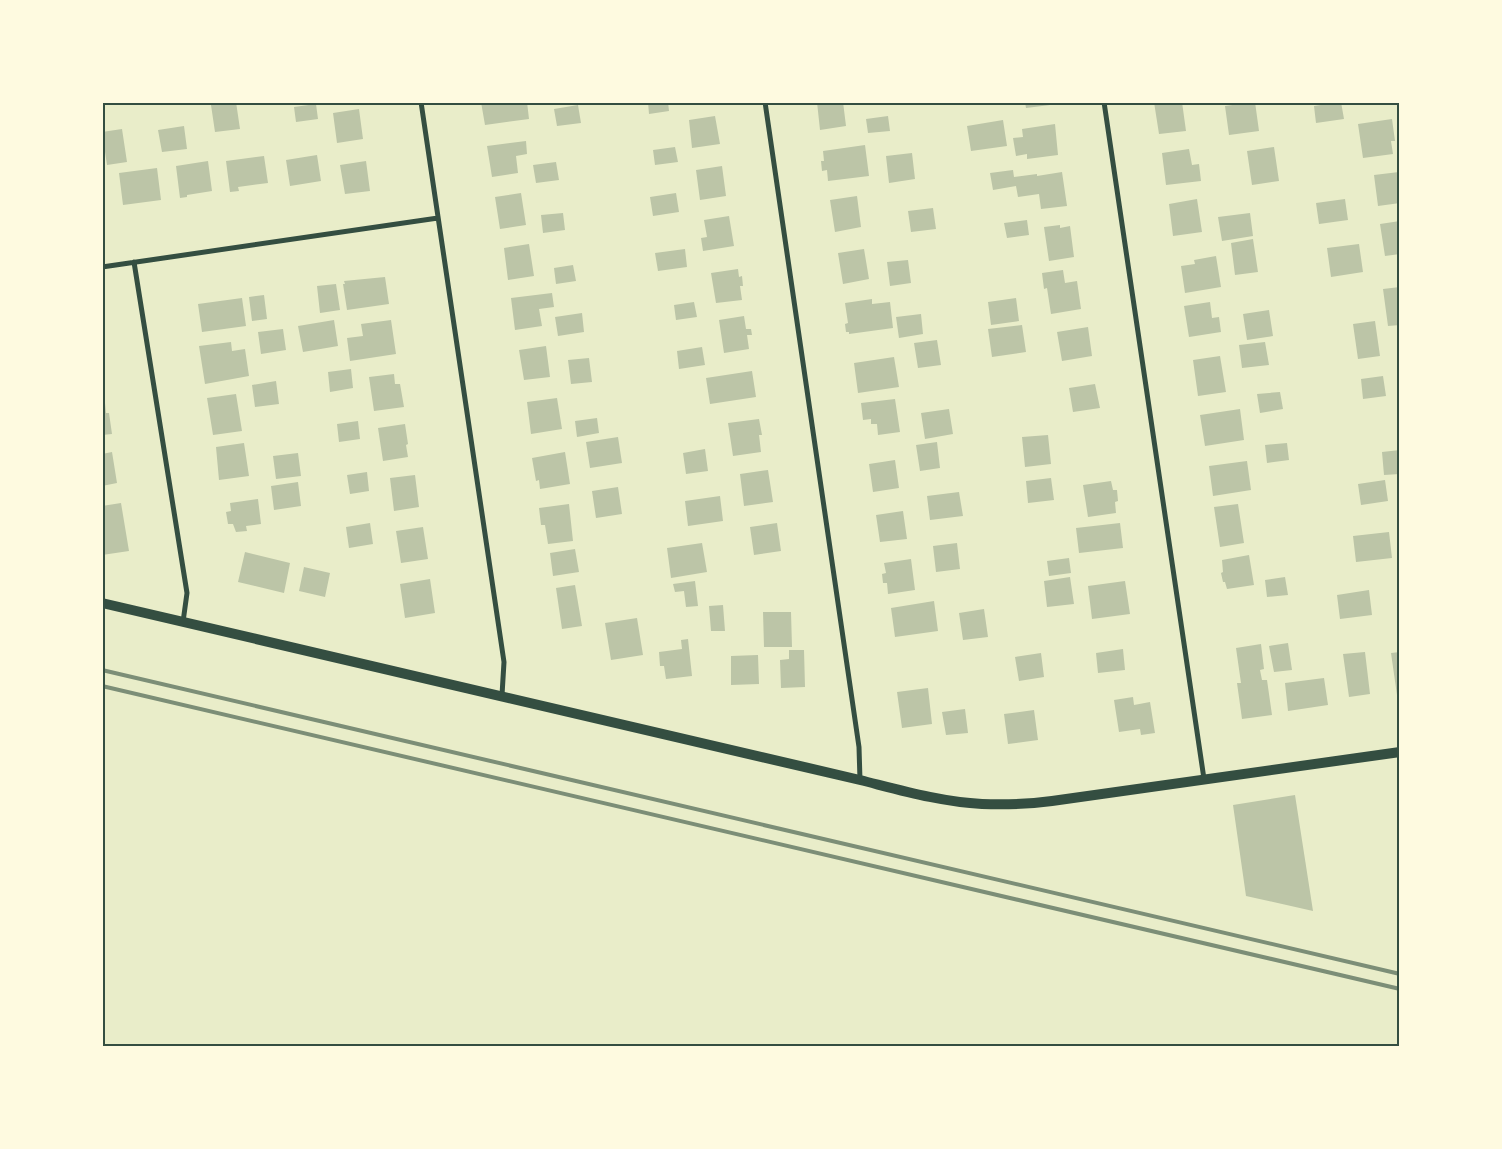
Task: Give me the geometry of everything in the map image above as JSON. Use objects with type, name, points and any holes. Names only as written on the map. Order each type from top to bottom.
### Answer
[{"type":"main road","points":[[102,603],[945,800],[1016,805],[1052,802],[1400,752]]},
{"type":"street","points":[[421,102],[504,662],[502,695]]},
{"type":"street","points":[[765,102],[859,747],[860,780]]},
{"type":"street","points":[[1104,102],[1204,779]]},
{"type":"street","points":[[102,267],[438,218]]},
{"type":"street","points":[[134,262],[187,593],[183,622]]},
{"type":"building","points":[[236,102],[240,129],[215,132],[211,105]]},
{"type":"building","points":[[481,102],[527,102],[529,119],[485,125]]},
{"type":"building","points":[[648,102],[668,102],[669,111],[649,114]]},
{"type":"building","points":[[817,102],[843,102],[846,126],[820,130]]},
{"type":"building","points":[[1025,102],[1050,102],[1050,105],[1026,108]]},
{"type":"building","points":[[1154,102],[1182,102],[1186,131],[1159,134]]},
{"type":"building","points":[[1255,102],[1259,131],[1229,135],[1225,106]]},
{"type":"building","points":[[1341,102],[1344,119],[1316,123],[1314,106]]},
{"type":"building","points":[[316,104],[318,119],[296,122],[294,107]]},
{"type":"building","points":[[578,105],[581,123],[557,126],[554,109]]},
{"type":"building","points":[[359,109],[363,139],[337,143],[333,113]]},
{"type":"building","points":[[715,116],[720,144],[692,148],[689,120]]},
{"type":"building","points":[[888,116],[890,131],[868,133],[866,119]]},
{"type":"building","points":[[1392,119],[1395,141],[1391,141],[1393,154],[1363,158],[1358,124]]},
{"type":"building","points":[[1003,120],[1007,146],[971,151],[967,126]]},
{"type":"building","points":[[1055,124],[1058,155],[1027,159],[1027,154],[1016,156],[1013,138],[1023,137],[1022,129]]},
{"type":"building","points":[[184,126],[187,149],[162,152],[158,130]]},
{"type":"building","points":[[122,129],[127,162],[107,165],[102,132]]},
{"type":"building","points":[[526,141],[527,154],[516,156],[518,173],[492,177],[487,146]]},
{"type":"building","points":[[865,145],[869,176],[828,181],[827,170],[822,171],[823,151]]},
{"type":"building","points":[[675,147],[678,162],[655,165],[653,150]]},
{"type":"building","points":[[1274,147],[1279,181],[1252,185],[1247,151]]},
{"type":"building","points":[[1189,149],[1192,165],[1199,164],[1201,181],[1166,185],[1162,153]]},
{"type":"building","points":[[912,153],[915,179],[889,183],[886,156]]},
{"type":"building","points":[[317,155],[321,181],[290,186],[286,160]]},
{"type":"building","points":[[264,156],[268,183],[238,187],[239,191],[230,192],[226,161]]},
{"type":"building","points":[[208,161],[212,191],[180,198],[176,166]]},
{"type":"building","points":[[366,161],[370,191],[345,194],[340,165]]},
{"type":"building","points":[[556,162],[559,180],[536,183],[533,165]]},
{"type":"building","points":[[722,166],[726,196],[700,200],[696,170]]},
{"type":"building","points":[[157,168],[161,200],[123,205],[119,173]]},
{"type":"building","points":[[1013,170],[1014,177],[1062,172],[1067,206],[1041,209],[1039,194],[1018,197],[1016,186],[993,190],[990,173]]},
{"type":"building","points":[[1399,172],[1400,203],[1378,206],[1374,175]]},
{"type":"building","points":[[521,193],[526,225],[500,229],[495,197]]},
{"type":"building","points":[[676,193],[679,212],[653,216],[650,197]]},
{"type":"building","points":[[857,196],[861,227],[835,232],[830,200]]},
{"type":"building","points":[[1197,199],[1202,232],[1173,236],[1169,204]]},
{"type":"building","points":[[1345,199],[1348,220],[1319,224],[1316,203]]},
{"type":"building","points":[[933,208],[936,229],[911,232],[908,211]]},
{"type":"building","points":[[563,213],[565,230],[543,233],[541,215]]},
{"type":"building","points":[[1250,213],[1253,236],[1222,241],[1218,217]]},
{"type":"building","points":[[729,216],[734,246],[703,251],[701,238],[707,237],[704,220]]},
{"type":"building","points":[[1027,220],[1029,235],[1007,238],[1004,223]]},
{"type":"building","points":[[1400,221],[1400,254],[1385,256],[1380,224]]},
{"type":"building","points":[[1060,225],[1060,228],[1070,226],[1074,257],[1049,261],[1044,227]]},
{"type":"building","points":[[1253,239],[1258,272],[1235,275],[1231,243]]},
{"type":"building","points":[[529,244],[534,276],[508,280],[504,248]]},
{"type":"building","points":[[1359,244],[1363,272],[1331,277],[1327,248]]},
{"type":"building","points":[[685,249],[687,267],[658,271],[655,253]]},
{"type":"building","points":[[864,249],[869,279],[843,284],[838,253]]},
{"type":"building","points":[[1216,256],[1221,287],[1185,293],[1181,266],[1195,264],[1194,260]]},
{"type":"building","points":[[908,260],[911,283],[890,286],[887,262]]},
{"type":"building","points":[[573,265],[576,281],[556,284],[554,268]]},
{"type":"building","points":[[738,269],[739,277],[742,276],[743,286],[740,286],[742,300],[716,303],[711,273]]},
{"type":"building","points":[[1063,270],[1065,283],[1077,281],[1081,309],[1051,314],[1047,288],[1044,289],[1042,273]]},
{"type":"building","points":[[385,277],[389,304],[347,310],[344,281]]},
{"type":"building","points":[[336,284],[340,310],[320,313],[317,286]]},
{"type":"building","points":[[1400,287],[1400,325],[1388,326],[1383,289]]},
{"type":"building","points":[[552,293],[554,307],[539,309],[542,326],[515,330],[511,298]]},
{"type":"building","points":[[264,295],[267,319],[252,321],[249,297]]},
{"type":"building","points":[[242,298],[246,326],[202,332],[198,304]]},
{"type":"building","points":[[1016,298],[1019,321],[991,325],[988,302]]},
{"type":"building","points":[[872,299],[872,304],[890,302],[893,328],[849,334],[849,332],[846,332],[845,324],[848,323],[845,303]]},
{"type":"building","points":[[694,302],[697,317],[676,320],[674,305]]},
{"type":"building","points":[[1210,302],[1212,318],[1219,317],[1221,332],[1189,337],[1184,306]]},
{"type":"building","points":[[1269,310],[1273,336],[1247,340],[1243,314]]},
{"type":"building","points":[[582,313],[584,332],[558,336],[555,317]]},
{"type":"building","points":[[921,314],[923,334],[899,338],[896,317]]},
{"type":"building","points":[[744,316],[746,329],[751,329],[752,335],[747,335],[749,349],[724,353],[719,320]]},
{"type":"building","points":[[334,320],[338,346],[303,352],[298,326]]},
{"type":"building","points":[[391,320],[396,354],[350,361],[347,338],[363,336],[361,324]]},
{"type":"building","points":[[1375,321],[1380,356],[1358,359],[1353,324]]},
{"type":"building","points":[[1022,325],[1026,352],[992,357],[988,329]]},
{"type":"building","points":[[1088,327],[1092,356],[1062,361],[1057,332]]},
{"type":"building","points":[[283,329],[286,350],[261,354],[258,332]]},
{"type":"building","points":[[937,340],[941,365],[918,368],[914,343]]},
{"type":"building","points":[[231,342],[232,351],[245,349],[249,376],[205,384],[199,346]]},
{"type":"building","points":[[1265,342],[1269,365],[1242,368],[1239,345]]},
{"type":"building","points":[[546,346],[550,377],[524,380],[519,350]]},
{"type":"building","points":[[702,347],[705,365],[679,369],[677,351]]},
{"type":"building","points":[[1220,356],[1226,392],[1198,396],[1193,360]]},
{"type":"building","points":[[894,357],[899,387],[858,393],[854,363]]},
{"type":"building","points":[[589,358],[592,382],[571,384],[568,360]]},
{"type":"building","points":[[351,369],[353,388],[330,392],[328,372]]},
{"type":"building","points":[[752,371],[756,397],[710,404],[706,378]]},
{"type":"building","points":[[394,374],[395,384],[400,384],[404,407],[374,411],[369,377]]},
{"type":"building","points":[[1383,376],[1386,396],[1363,399],[1361,379]]},
{"type":"building","points":[[276,381],[279,404],[255,407],[252,385]]},
{"type":"building","points":[[1095,384],[1100,408],[1073,412],[1069,388]]},
{"type":"building","points":[[1280,392],[1283,409],[1260,413],[1257,394]]},
{"type":"building","points":[[236,394],[242,431],[213,435],[207,398]]},
{"type":"building","points":[[557,398],[562,429],[531,434],[527,402]]},
{"type":"building","points":[[895,399],[900,432],[878,435],[877,424],[871,424],[871,419],[863,420],[861,403]]},
{"type":"building","points":[[102,403],[105,403],[106,413],[109,413],[112,434],[102,435]]},
{"type":"building","points":[[949,409],[953,434],[925,439],[921,413]]},
{"type":"building","points":[[1240,409],[1244,440],[1205,446],[1200,415]]},
{"type":"building","points":[[597,418],[599,433],[577,437],[575,421]]},
{"type":"building","points":[[759,419],[762,435],[759,435],[761,452],[733,456],[728,423]]},
{"type":"building","points":[[358,421],[360,439],[339,442],[337,424]]},
{"type":"building","points":[[405,424],[408,457],[383,461],[378,428]]},
{"type":"building","points":[[1048,435],[1051,464],[1025,467],[1022,437]]},
{"type":"building","points":[[618,437],[622,463],[590,468],[586,442]]},
{"type":"building","points":[[937,442],[940,468],[920,471],[916,445]]},
{"type":"building","points":[[244,443],[249,476],[219,480],[216,447]]},
{"type":"building","points":[[1287,443],[1289,460],[1267,463],[1265,445]]},
{"type":"building","points":[[705,449],[708,471],[686,474],[683,453]]},
{"type":"building","points":[[1400,450],[1400,474],[1384,475],[1382,452]]},
{"type":"building","points":[[112,452],[117,483],[102,486],[102,454]]},
{"type":"building","points":[[565,452],[570,484],[540,489],[539,480],[536,481],[532,458]]},
{"type":"building","points":[[298,453],[301,476],[276,479],[273,456]]},
{"type":"building","points":[[895,460],[899,488],[873,492],[869,464]]},
{"type":"building","points":[[1247,461],[1251,490],[1213,496],[1209,466]]},
{"type":"building","points":[[768,470],[773,502],[744,506],[740,474]]},
{"type":"building","points":[[367,472],[369,491],[350,494],[347,475]]},
{"type":"building","points":[[415,475],[419,507],[394,511],[390,478]]},
{"type":"building","points":[[1051,478],[1054,500],[1028,503],[1026,481]]},
{"type":"building","points":[[1385,480],[1388,501],[1361,505],[1358,484]]},
{"type":"building","points":[[1111,481],[1113,490],[1117,490],[1116,513],[1088,517],[1083,485]]},
{"type":"building","points":[[298,482],[301,506],[274,510],[271,486]]},
{"type":"building","points":[[618,487],[622,514],[596,518],[592,491]]},
{"type":"building","points":[[959,492],[963,516],[930,520],[927,496]]},
{"type":"building","points":[[720,496],[723,521],[688,526],[685,501]]},
{"type":"building","points":[[258,499],[261,524],[246,526],[247,531],[236,532],[233,524],[228,524],[226,512],[231,511],[230,503]]},
{"type":"building","points":[[121,503],[129,551],[102,555],[102,506]]},
{"type":"building","points":[[569,504],[573,541],[548,544],[545,525],[541,525],[539,508]]},
{"type":"building","points":[[1238,504],[1244,543],[1220,547],[1214,507]]},
{"type":"building","points":[[903,511],[907,539],[880,542],[876,515]]},
{"type":"building","points":[[370,523],[373,544],[349,548],[346,527]]},
{"type":"building","points":[[777,523],[781,551],[754,555],[750,527]]},
{"type":"building","points":[[1120,523],[1123,548],[1079,553],[1076,528]]},
{"type":"building","points":[[423,527],[428,559],[401,563],[396,531]]},
{"type":"building","points":[[1389,532],[1392,558],[1356,562],[1353,536]]},
{"type":"building","points":[[702,543],[707,572],[671,578],[667,548]]},
{"type":"building","points":[[957,543],[960,569],[936,572],[933,546]]},
{"type":"building","points":[[575,549],[579,572],[553,576],[550,553]]},
{"type":"building","points":[[245,552],[290,563],[284,593],[238,582]]},
{"type":"building","points":[[1249,555],[1254,585],[1227,589],[1221,573],[1223,572],[1222,560]]},
{"type":"building","points":[[1069,558],[1071,573],[1049,576],[1047,561]]},
{"type":"building","points":[[911,559],[915,590],[888,594],[887,583],[883,583],[882,574],[886,573],[884,563]]},
{"type":"building","points":[[304,567],[330,573],[325,597],[299,591]]},
{"type":"building","points":[[1070,577],[1074,604],[1047,607],[1044,581]]},
{"type":"building","points":[[1285,577],[1288,595],[1267,597],[1265,580]]},
{"type":"building","points":[[430,579],[435,613],[405,618],[400,584]]},
{"type":"building","points":[[695,581],[698,606],[686,607],[684,591],[675,592],[673,584]]},
{"type":"building","points":[[1125,581],[1130,614],[1092,619],[1088,586]]},
{"type":"building","points":[[575,585],[582,626],[562,629],[556,588]]},
{"type":"building","points":[[1369,590],[1372,615],[1340,619],[1337,595]]},
{"type":"building","points":[[934,601],[938,631],[895,637],[891,608]]},
{"type":"building","points":[[723,605],[725,631],[711,631],[709,606]]},
{"type":"building","points":[[984,609],[988,637],[963,640],[959,613]]},
{"type":"building","points":[[763,612],[791,612],[792,647],[764,647]]},
{"type":"building","points":[[637,618],[643,655],[611,660],[605,623]]},
{"type":"building","points":[[688,639],[692,676],[666,679],[664,666],[660,666],[659,652],[682,649],[681,640]]},
{"type":"building","points":[[1288,643],[1292,670],[1274,672],[1269,646]]},
{"type":"building","points":[[1261,644],[1264,669],[1260,670],[1262,680],[1267,680],[1272,715],[1242,719],[1237,683],[1241,683],[1236,648]]},
{"type":"building","points":[[1123,649],[1125,670],[1098,673],[1096,653]]},
{"type":"building","points":[[789,650],[804,650],[805,687],[781,688],[780,660],[789,659]]},
{"type":"building","points":[[1365,652],[1370,694],[1349,697],[1343,654]]},
{"type":"building","points":[[1400,652],[1400,695],[1397,695],[1391,653]]},
{"type":"building","points":[[1041,653],[1044,677],[1019,681],[1015,657]]},
{"type":"building","points":[[758,655],[759,684],[731,685],[731,656]]},
{"type":"building","points":[[1324,678],[1328,705],[1288,711],[1285,683]]},
{"type":"building","points":[[928,688],[932,724],[902,728],[897,692]]},
{"type":"building","points":[[1133,697],[1134,705],[1150,702],[1155,733],[1141,735],[1140,729],[1119,732],[1114,700]]},
{"type":"building","points":[[965,709],[968,733],[946,735],[942,712]]},
{"type":"building","points":[[1034,710],[1038,740],[1008,744],[1004,714]]},
{"type":"building","points":[[1295,795],[1313,911],[1246,896],[1233,805]]},
{"type":"railway","points":[[102,670],[1400,974]]},
{"type":"railway","points":[[102,686],[1400,989]]}]
